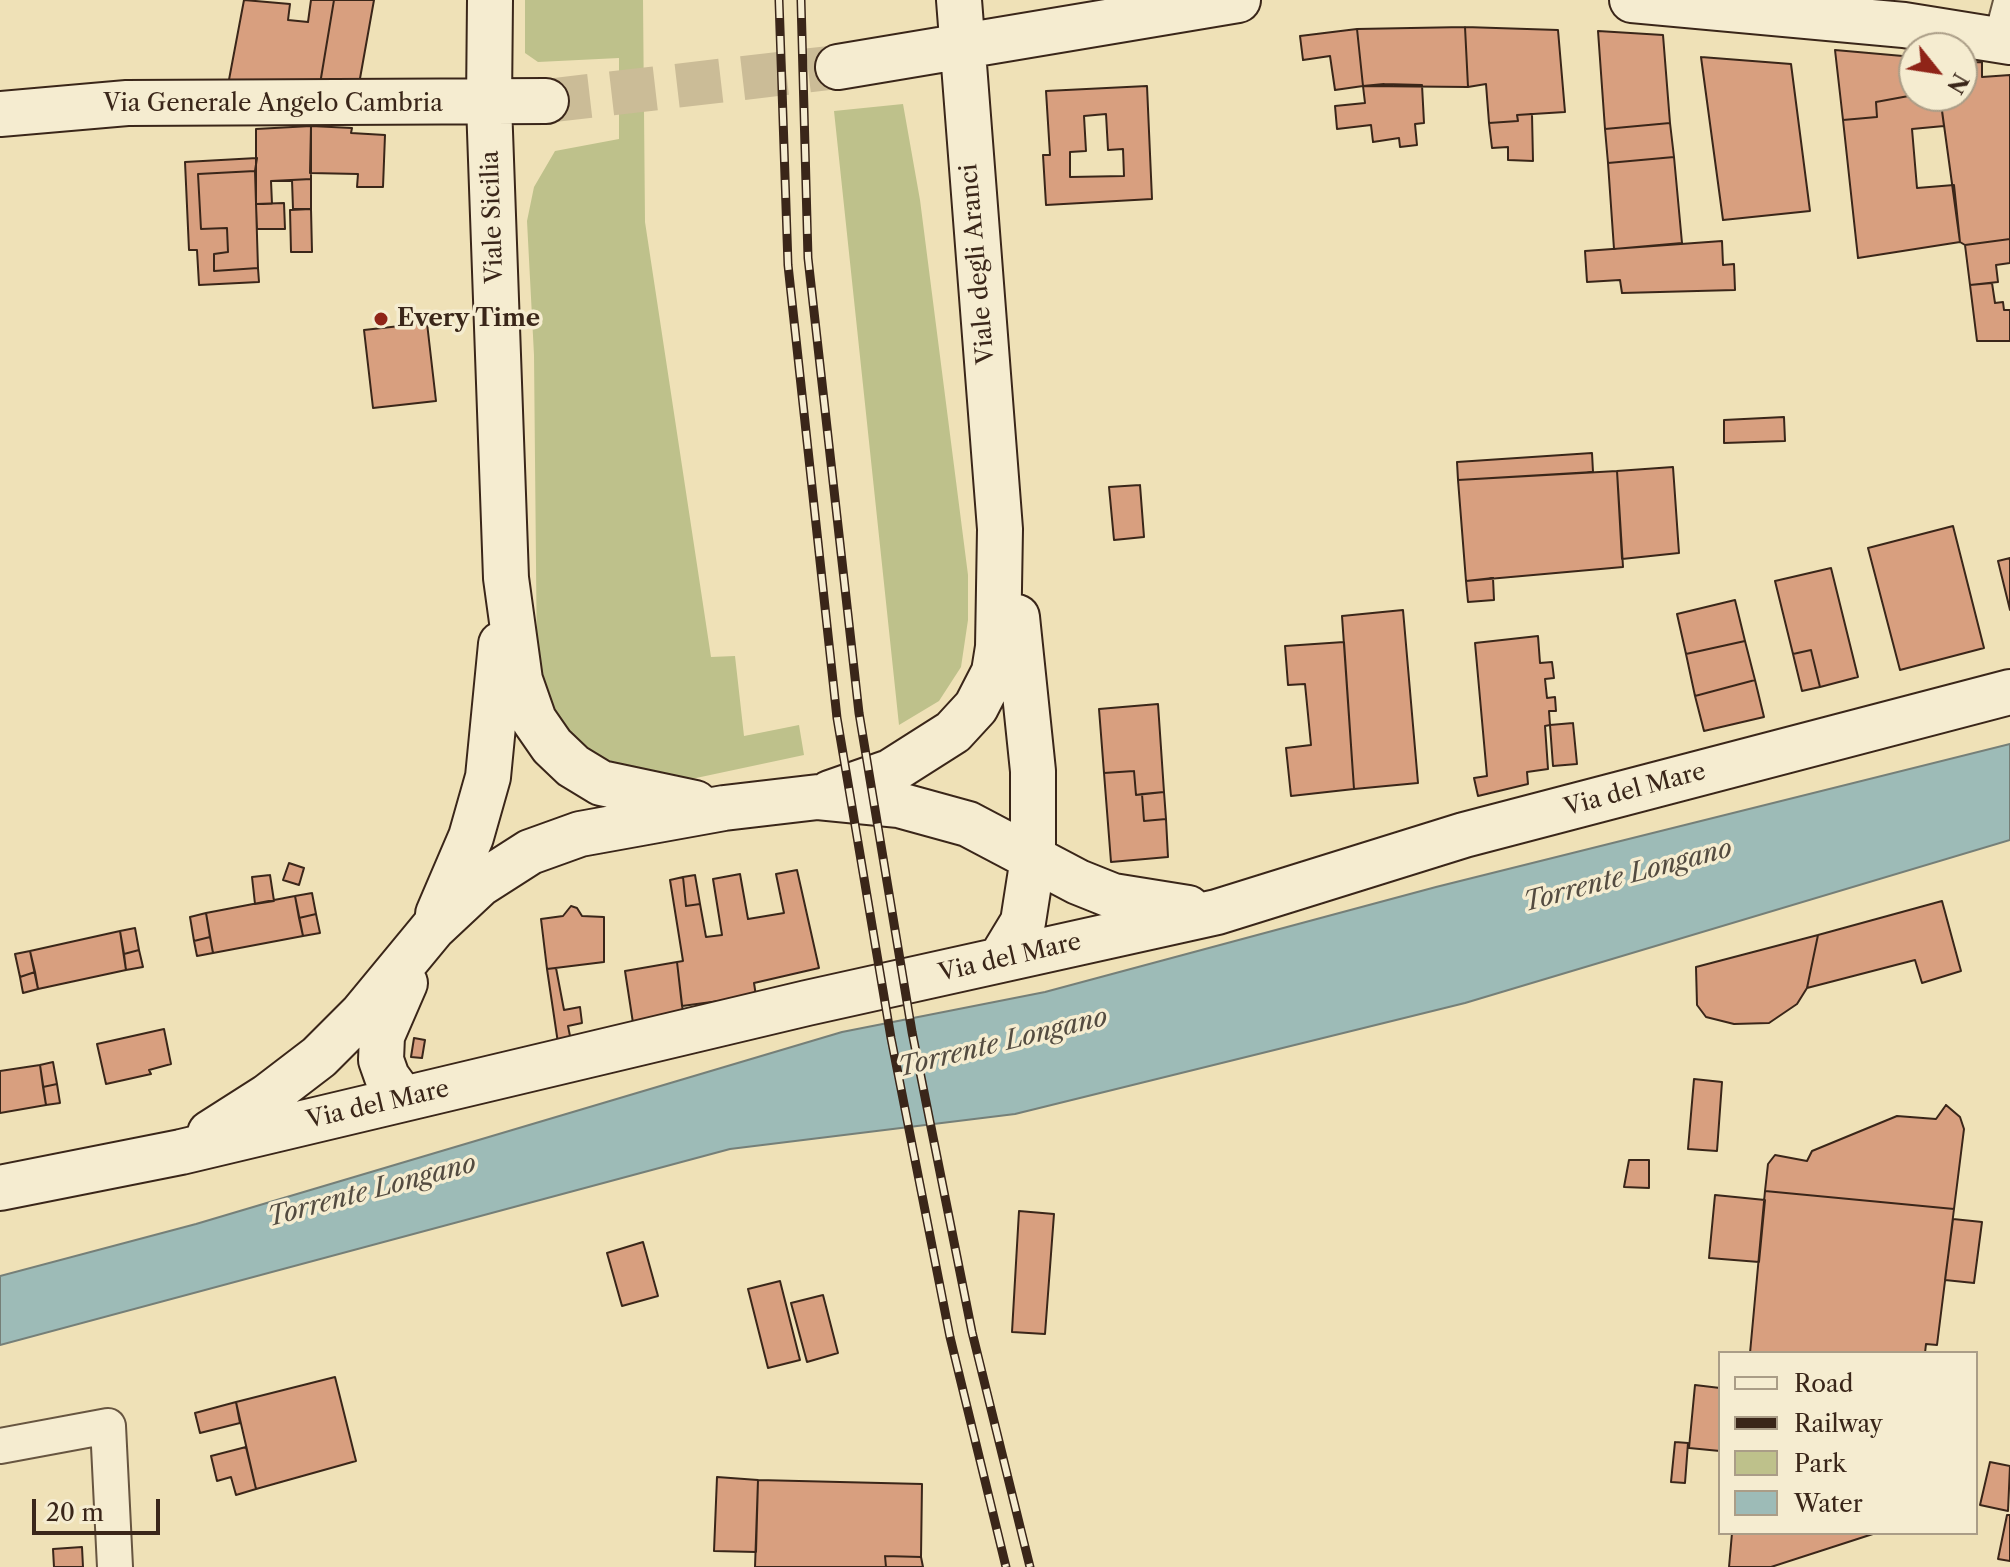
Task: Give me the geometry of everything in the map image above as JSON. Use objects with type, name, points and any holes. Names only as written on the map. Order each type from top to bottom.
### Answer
[{"type":"street","name":"Viale Sicilia","points":[[490,0],[489,104],[506,578]]},
{"type":"street","name":"Viale degli Aranci","points":[[959,0],[960,44],[1000,529]]},
{"type":"street","points":[[838,67],[960,44],[1238,0]]},
{"type":"street","points":[[1632,0],[1904,25],[2007,30]]},
{"type":"street","name":"Via Generale Angelo Cambria","points":[[0,114],[127,103],[489,104],[546,101]]},
{"type":"street","points":[[818,797],[890,772],[953,732],[976,707],[994,672],[998,647],[1000,529]]},
{"type":"street","points":[[1000,529],[1023,647],[1033,771],[1033,858],[1023,922],[1000,960]]},
{"type":"street","points":[[506,578],[520,680],[534,720],[552,746],[573,766],[601,783],[637,793],[724,808]]},
{"type":"street","points":[[403,1099],[387,1077],[381,1060],[382,1036],[433,928],[471,837],[488,777],[506,578]]},
{"type":"street","name":"Via del Mare","points":[[0,1188],[181,1152],[1217,912],[1464,835],[2010,692]]},
{"type":"street","points":[[181,1152],[268,1096],[319,1057],[362,1014],[433,928],[480,884],[530,852],[580,834],[724,808],[818,797],[899,805],[968,824],[1113,896],[1217,912]]},
{"type":"street","points":[[0,1446],[108,1426],[115,1567]]},
{"type":"green space","points":[[525,0],[643,0],[645,222],[711,657],[735,656],[744,736],[799,725],[804,755],[682,781],[601,768],[564,730],[537,669],[534,355],[527,221],[534,187],[555,151],[619,139],[619,58],[538,62],[525,53]]},
{"type":"green space","points":[[903,104],[920,200],[968,575],[968,620],[961,667],[939,701],[899,725],[834,111]]},
{"type":"water","name":"Torrente Longano","points":[[2010,744],[2010,840],[1465,1003],[1015,1114],[730,1149],[0,1345],[0,1276],[196,1224],[842,1032],[1045,992],[1436,887]]},
{"type":"building","points":[[244,0],[290,4],[288,20],[308,22],[311,0],[334,0],[320,84],[228,85]]},
{"type":"building","points":[[334,0],[374,0],[359,84],[320,84]]},
{"type":"building","points":[[1465,27],[1558,30],[1565,112],[1517,115],[1518,121],[1489,123],[1486,84],[1468,87]]},
{"type":"building","points":[[1465,27],[1468,87],[1363,86],[1357,29]]},
{"type":"building","points":[[1357,29],[1363,86],[1335,90],[1330,56],[1303,60],[1300,36]]},
{"type":"building","points":[[1598,31],[1663,35],[1670,123],[1605,129]]},
{"type":"building","points":[[1835,50],[1898,56],[1898,98],[1876,102],[1877,117],[1843,120]]},
{"type":"building","points":[[1701,57],[1791,64],[1810,211],[1723,220]]},
{"type":"building","points":[[1978,62],[1982,62],[1982,77],[2010,75],[2010,239],[1965,245],[1960,242],[1942,112],[1978,112]]},
{"type":"building","points":[[1422,85],[1424,123],[1415,124],[1417,145],[1400,147],[1399,138],[1373,142],[1371,125],[1337,129],[1335,106],[1365,103],[1363,86]]},
{"type":"building","points":[[1147,86],[1152,199],[1046,205],[1043,155],[1050,155],[1046,91]]},
{"type":"building","points":[[1898,98],[1898,112],[1942,112],[1944,126],[1912,129],[1917,188],[1954,185],[1960,242],[1858,258],[1843,120],[1877,117],[1876,102]]},
{"type":"building","points":[[1106,114],[1108,150],[1123,149],[1124,176],[1070,177],[1070,152],[1086,151],[1084,116]]},
{"type":"building","points":[[1532,114],[1533,161],[1508,160],[1508,147],[1492,148],[1489,123],[1518,121],[1517,115]]},
{"type":"building","points":[[1670,123],[1674,157],[1608,163],[1605,129]]},
{"type":"building","points":[[311,126],[311,179],[271,181],[272,204],[256,204],[256,129]]},
{"type":"building","points":[[311,126],[352,128],[351,133],[385,135],[383,187],[357,187],[358,174],[310,173]]},
{"type":"building","points":[[1674,157],[1682,243],[1614,249],[1608,163]]},
{"type":"building","points":[[257,158],[255,171],[198,174],[201,229],[227,228],[228,252],[214,254],[214,271],[258,268],[259,282],[199,285],[197,250],[189,250],[185,162]]},
{"type":"building","points":[[255,171],[258,268],[214,271],[214,254],[228,252],[227,228],[201,229],[198,174]]},
{"type":"building","points":[[311,179],[311,209],[293,209],[292,180]]},
{"type":"building","points":[[284,203],[285,229],[257,229],[256,204]]},
{"type":"building","points":[[311,209],[312,252],[291,252],[290,210]]},
{"type":"building","points":[[2010,239],[2010,263],[1996,265],[1998,282],[1970,285],[1965,245]]},
{"type":"building","points":[[1722,241],[1723,265],[1734,264],[1735,290],[1622,293],[1620,280],[1587,282],[1585,251]]},
{"type":"building","points":[[1992,283],[1995,303],[2003,302],[2004,310],[2010,310],[2010,341],[1977,341],[1970,285]]},
{"type":"building","points":[[427,323],[436,401],[373,408],[364,330]]},
{"type":"building","points":[[1784,417],[1785,441],[1724,443],[1724,420]]},
{"type":"building","points":[[1592,453],[1593,472],[1458,480],[1457,462]]},
{"type":"building","points":[[1673,467],[1679,553],[1622,559],[1617,471]]},
{"type":"building","points":[[1617,471],[1623,567],[1466,581],[1458,480]]},
{"type":"building","points":[[1140,485],[1144,537],[1114,540],[1109,487]]},
{"type":"building","points":[[1953,526],[1984,648],[1900,670],[1868,548]]},
{"type":"building","points":[[2010,558],[2010,610],[1998,561]]},
{"type":"building","points":[[1831,568],[1858,677],[1820,687],[1811,650],[1793,654],[1775,581]]},
{"type":"building","points":[[1493,578],[1494,600],[1468,602],[1466,581]]},
{"type":"building","points":[[1735,600],[1745,641],[1686,654],[1677,614]]},
{"type":"building","points":[[1403,610],[1418,783],[1354,789],[1342,616]]},
{"type":"building","points":[[1538,636],[1540,663],[1552,662],[1554,678],[1545,679],[1547,698],[1555,697],[1556,711],[1549,711],[1550,725],[1545,726],[1548,769],[1527,772],[1528,784],[1478,796],[1474,778],[1487,776],[1475,643]]},
{"type":"building","points":[[1745,641],[1755,680],[1695,696],[1686,654]]},
{"type":"building","points":[[1344,642],[1354,789],[1291,796],[1286,748],[1311,745],[1305,684],[1288,685],[1285,646]]},
{"type":"building","points":[[1811,650],[1820,687],[1802,691],[1793,654]]},
{"type":"building","points":[[1755,680],[1764,717],[1704,731],[1695,696]]},
{"type":"building","points":[[1158,704],[1164,792],[1136,795],[1134,771],[1104,773],[1099,709]]},
{"type":"building","points":[[1573,723],[1577,764],[1553,766],[1550,725]]},
{"type":"building","points":[[1134,771],[1136,795],[1142,794],[1144,821],[1166,819],[1168,857],[1111,862],[1104,773]]},
{"type":"building","points":[[1164,792],[1166,819],[1144,821],[1142,794]]},
{"type":"building","points":[[289,863],[304,868],[299,885],[283,880]]},
{"type":"building","points":[[797,870],[819,968],[754,983],[756,996],[682,1006],[677,962],[683,961],[670,880],[683,877],[686,906],[700,904],[706,937],[722,935],[713,879],[740,874],[748,919],[784,913],[776,874]]},
{"type":"building","points":[[270,875],[274,901],[255,904],[252,877]]},
{"type":"building","points":[[695,875],[700,904],[686,906],[683,877]]},
{"type":"building","points":[[312,893],[316,914],[299,918],[295,896]]},
{"type":"building","points":[[295,896],[303,936],[213,953],[206,913]]},
{"type":"building","points":[[1942,901],[1961,971],[1922,983],[1915,960],[1807,988],[1818,935]]},
{"type":"building","points":[[571,906],[577,908],[582,916],[604,917],[604,962],[547,969],[541,919],[563,916]]},
{"type":"building","points":[[206,913],[210,937],[194,941],[190,917]]},
{"type":"building","points":[[316,914],[320,933],[303,936],[299,918]]},
{"type":"building","points":[[135,928],[139,950],[124,954],[120,931]]},
{"type":"building","points":[[120,931],[126,970],[38,989],[30,951]]},
{"type":"building","points":[[1818,935],[1807,988],[1797,1004],[1769,1023],[1734,1024],[1706,1017],[1697,1005],[1696,967]]},
{"type":"building","points":[[210,937],[213,953],[197,956],[194,941]]},
{"type":"building","points":[[139,950],[143,967],[126,970],[124,954]]},
{"type":"building","points":[[30,951],[35,972],[20,977],[15,954]]},
{"type":"building","points":[[677,962],[683,1013],[633,1023],[625,971]]},
{"type":"building","points":[[556,968],[564,1010],[580,1007],[582,1023],[568,1026],[571,1041],[558,1043],[547,969]]},
{"type":"building","points":[[35,972],[38,989],[23,993],[20,977]]},
{"type":"building","points":[[164,1029],[171,1064],[149,1070],[151,1074],[106,1084],[97,1044]]},
{"type":"building","points":[[414,1038],[425,1040],[422,1058],[411,1057]]},
{"type":"building","points":[[53,1062],[57,1084],[43,1087],[40,1065]]},
{"type":"building","points":[[40,1065],[46,1105],[0,1113],[0,1071]]},
{"type":"building","points":[[1694,1079],[1722,1082],[1717,1151],[1688,1149]]},
{"type":"building","points":[[57,1084],[60,1103],[46,1105],[43,1087]]},
{"type":"building","points":[[1946,1105],[1960,1117],[1964,1129],[1954,1209],[1765,1191],[1768,1164],[1775,1155],[1807,1161],[1812,1151],[1897,1116],[1936,1119]]},
{"type":"building","points":[[1629,1160],[1649,1160],[1649,1188],[1624,1187]]},
{"type":"building","points":[[1765,1191],[1954,1209],[1937,1345],[1926,1344],[1925,1351],[1750,1351]]},
{"type":"building","points":[[1715,1195],[1765,1200],[1759,1262],[1709,1258]]},
{"type":"building","points":[[1019,1211],[1054,1214],[1045,1334],[1012,1332]]},
{"type":"building","points":[[1953,1219],[1982,1222],[1974,1283],[1945,1280]]},
{"type":"building","points":[[643,1242],[658,1296],[622,1306],[607,1253]]},
{"type":"building","points":[[780,1281],[800,1360],[768,1368],[748,1289]]},
{"type":"building","points":[[823,1295],[838,1353],[807,1362],[791,1303]]},
{"type":"building","points":[[335,1377],[356,1461],[256,1489],[236,1402]]},
{"type":"building","points":[[1695,1385],[1718,1388],[1718,1451],[1689,1448]]},
{"type":"building","points":[[236,1402],[240,1423],[200,1433],[195,1413]]},
{"type":"building","points":[[1675,1442],[1688,1443],[1685,1483],[1671,1482]]},
{"type":"building","points":[[246,1447],[256,1489],[236,1495],[231,1477],[217,1481],[211,1456]]},
{"type":"building","points":[[1990,1462],[2010,1466],[2008,1511],[1980,1505]]},
{"type":"building","points":[[717,1477],[758,1480],[756,1552],[714,1551]]},
{"type":"building","points":[[758,1480],[922,1484],[921,1557],[885,1556],[886,1567],[755,1567]]},
{"type":"building","points":[[2007,1515],[2010,1515],[2010,1561],[1998,1559]]},
{"type":"building","points":[[1732,1535],[1870,1535],[1771,1567],[1729,1567]]},
{"type":"building","points":[[82,1547],[83,1567],[54,1567],[53,1549]]},
{"type":"building","points":[[885,1556],[921,1557],[923,1567],[886,1567]]},
{"type":"tunnel","points":[[546,101],[838,67]]},
{"type":"railway","points":[[779,0],[788,265],[837,718],[891,1038],[950,1337],[1006,1567]]},
{"type":"railway","points":[[801,0],[808,258],[859,713],[912,1032],[972,1332],[1030,1567]]},
{"type":"place","name":"Every Time","points":[[381,319]]}]
